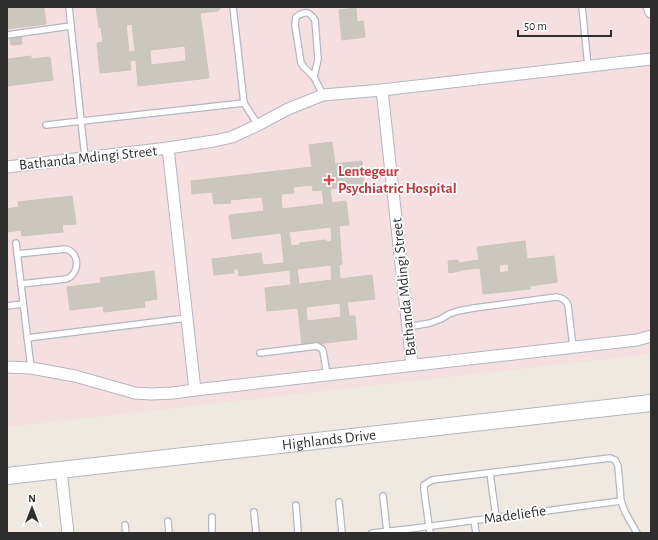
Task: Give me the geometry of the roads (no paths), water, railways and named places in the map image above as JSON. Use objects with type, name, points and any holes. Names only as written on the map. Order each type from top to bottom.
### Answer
[{"type":"main road","name":"Highlands Drive","points":[[7,476],[651,403]]},
{"type":"street","points":[[649,7],[651,12]]},
{"type":"street","name":"Bathanda Mdingi Street","points":[[7,167],[168,148],[232,137],[288,109],[323,95],[382,90],[651,59]]},
{"type":"street","name":"Bathanda Mdingi Street","points":[[382,90],[412,365]]},
{"type":"street","name":"Bathanda Mdingi Street","points":[[168,148],[195,390]]},
{"type":"street","name":"Bathanda Mdingi Street","points":[[7,367],[31,368],[75,376],[135,393],[166,394],[637,340],[651,336]]},
{"type":"street","points":[[61,471],[68,533]]},
{"type":"lane","points":[[69,7],[85,158]]},
{"type":"lane","points":[[233,7],[244,103],[258,125]]},
{"type":"lane","points":[[582,7],[588,66]]},
{"type":"lane","points":[[314,77],[318,59],[315,20],[308,13],[302,13],[296,17],[294,25],[301,62],[314,77],[323,95]]},
{"type":"lane","points":[[7,35],[71,26]]},
{"type":"lane","points":[[46,125],[244,103]]},
{"type":"lane","points":[[16,243],[31,368]]},
{"type":"lane","points":[[17,254],[66,249],[73,252],[75,257],[76,270],[69,278],[21,284]]},
{"type":"lane","points":[[408,327],[430,324],[458,311],[556,297],[563,298],[566,300],[568,305],[573,347]]},
{"type":"lane","points":[[7,306],[23,304]]},
{"type":"lane","points":[[27,338],[187,318]]},
{"type":"lane","points":[[260,353],[317,346],[323,351],[327,375]]},
{"type":"lane","points":[[430,533],[424,485],[432,480],[610,458],[615,460],[618,466],[621,500],[625,512],[637,533]]},
{"type":"lane","points":[[490,473],[496,518]]},
{"type":"lane","points":[[383,496],[387,532]]},
{"type":"lane","name":"Madeliefie","points":[[372,533],[496,518],[621,500]]},
{"type":"lane","points":[[339,502],[342,533]]},
{"type":"lane","points":[[296,506],[298,533]]},
{"type":"lane","points":[[254,512],[256,533]]},
{"type":"lane","points":[[212,517],[212,533]]},
{"type":"lane","points":[[474,520],[476,533]]},
{"type":"lane","points":[[168,521],[169,533]]},
{"type":"lane","points":[[125,525],[126,533]]},
{"type":"place","name":"Lentegeur Psychiatric Hospital","points":[[329,180]]}]
